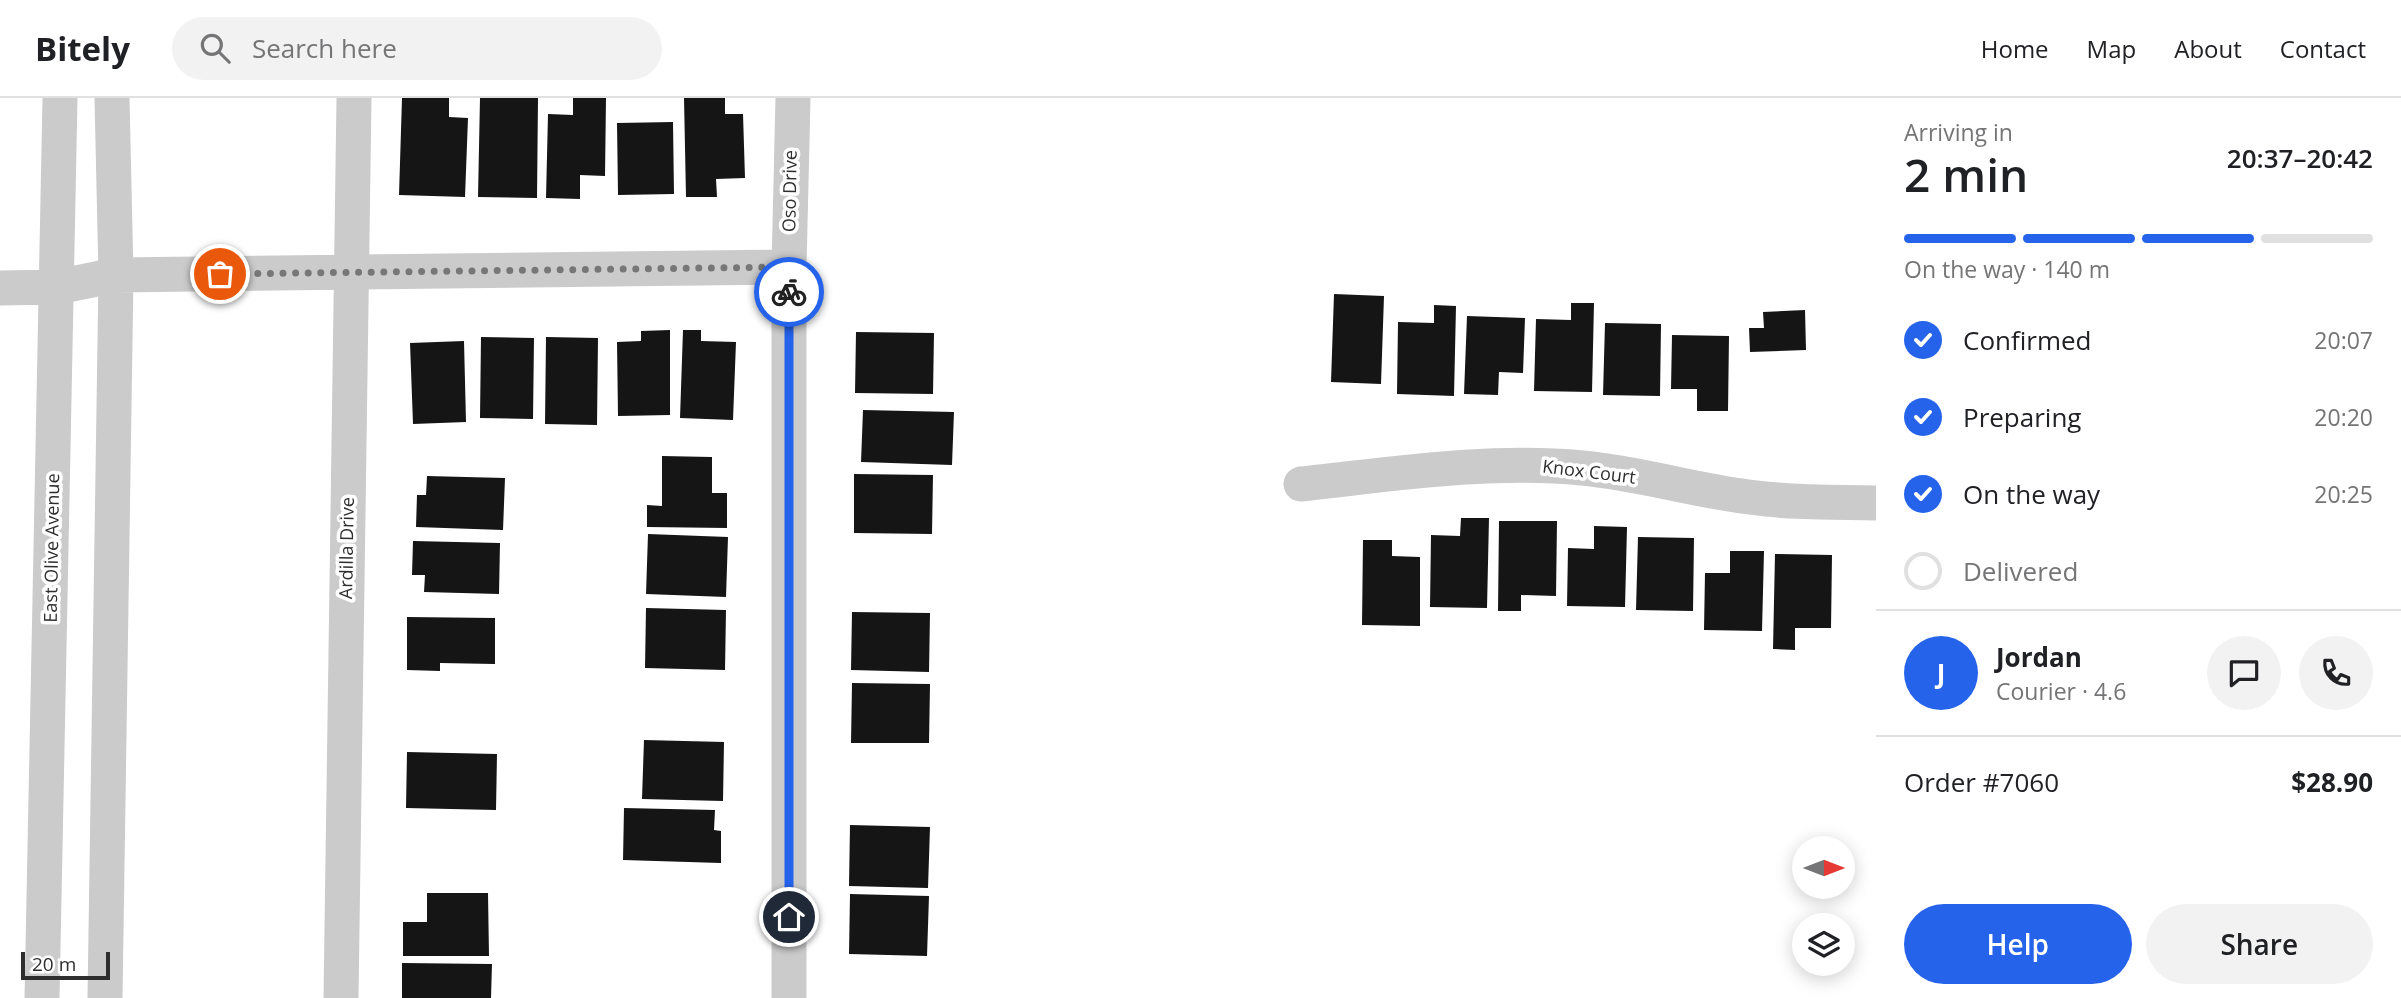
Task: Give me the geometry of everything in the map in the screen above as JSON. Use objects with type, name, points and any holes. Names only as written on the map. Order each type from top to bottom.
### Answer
[{"type":"street","name":"East Olive Avenue","points":[[42,998],[60,98]]},
{"type":"street","points":[[105,998],[116,275],[112,98]]},
{"type":"street","name":"Ardilla Drive","points":[[341,998],[354,98]]},
{"type":"street","name":"Oso Drive","points":[[789,998],[789,267],[793,98]]},
{"type":"street","points":[[0,288],[57,287],[116,275],[789,267]]},
{"type":"street","name":"Knox Court","points":[[1301,484],[1475,465],[1534,465],[1583,468],[1748,497],[1876,503]]},
{"type":"building","points":[[402,98],[449,98],[449,117],[468,118],[465,197],[399,195]]},
{"type":"building","points":[[480,98],[538,98],[537,198],[478,197]]},
{"type":"building","points":[[573,98],[606,98],[605,176],[580,175],[580,199],[546,198],[548,114],[573,115]]},
{"type":"building","points":[[684,98],[725,98],[725,114],[743,114],[745,178],[716,179],[717,197],[686,197]]},
{"type":"building","points":[[673,122],[674,194],[618,195],[617,123]]},
{"type":"building","points":[[1334,294],[1384,296],[1381,384],[1331,382]]},
{"type":"building","points":[[1571,303],[1594,303],[1592,392],[1534,391],[1536,319],[1571,320]]},
{"type":"building","points":[[1434,305],[1456,306],[1454,396],[1397,394],[1398,322],[1434,323]]},
{"type":"building","points":[[1805,310],[1806,350],[1750,352],[1749,328],[1764,328],[1763,312]]},
{"type":"building","points":[[1467,316],[1525,318],[1523,373],[1499,372],[1498,395],[1464,394]]},
{"type":"building","points":[[1605,323],[1661,324],[1660,396],[1603,395]]},
{"type":"building","points":[[670,330],[670,415],[618,416],[617,342],[641,341],[641,331]]},
{"type":"building","points":[[683,330],[701,330],[701,341],[736,342],[733,420],[680,418]]},
{"type":"building","points":[[856,332],[934,333],[933,394],[855,393]]},
{"type":"building","points":[[1672,335],[1729,336],[1728,411],[1697,411],[1697,389],[1671,389]]},
{"type":"building","points":[[481,337],[534,338],[533,419],[480,418]]},
{"type":"building","points":[[546,337],[598,338],[597,425],[545,424]]},
{"type":"building","points":[[464,341],[466,422],[413,424],[410,343]]},
{"type":"building","points":[[863,410],[954,412],[952,465],[861,462]]},
{"type":"building","points":[[662,456],[712,457],[712,493],[727,493],[727,528],[647,527],[647,505],[662,506]]},
{"type":"building","points":[[854,474],[933,475],[932,534],[854,533]]},
{"type":"building","points":[[427,476],[505,478],[503,530],[416,527],[417,495],[426,495]]},
{"type":"building","points":[[1461,518],[1489,518],[1487,608],[1430,607],[1431,535],[1460,536]]},
{"type":"building","points":[[1499,521],[1557,521],[1556,596],[1521,595],[1521,611],[1498,611]]},
{"type":"building","points":[[1594,526],[1627,527],[1625,607],[1567,606],[1568,548],[1594,549]]},
{"type":"building","points":[[648,534],[728,537],[726,597],[646,594]]},
{"type":"building","points":[[1638,537],[1694,538],[1693,611],[1636,610]]},
{"type":"building","points":[[1363,540],[1392,540],[1392,556],[1420,557],[1420,626],[1362,625]]},
{"type":"building","points":[[413,541],[500,543],[499,594],[424,592],[425,575],[412,575]]},
{"type":"building","points":[[1730,551],[1764,551],[1762,631],[1704,630],[1705,573],[1730,573]]},
{"type":"building","points":[[1775,554],[1832,555],[1831,628],[1795,628],[1795,650],[1773,649]]},
{"type":"building","points":[[646,608],[726,610],[725,670],[645,668]]},
{"type":"building","points":[[852,612],[930,613],[929,672],[851,670]]},
{"type":"building","points":[[407,617],[495,618],[495,664],[440,663],[440,671],[407,670]]},
{"type":"building","points":[[852,683],[930,684],[929,743],[851,743]]},
{"type":"building","points":[[644,740],[724,742],[723,801],[642,799]]},
{"type":"building","points":[[407,752],[497,754],[496,810],[406,808]]},
{"type":"building","points":[[624,808],[715,810],[714,830],[721,831],[721,863],[623,860]]},
{"type":"building","points":[[850,825],[930,827],[928,888],[849,886]]},
{"type":"building","points":[[427,893],[488,893],[489,956],[403,956],[403,922],[427,922]]},
{"type":"building","points":[[850,894],[929,896],[927,956],[849,954]]},
{"type":"building","points":[[402,963],[492,964],[491,998],[402,998]]},
{"type":"way so far","points":[[220,274],[789,267],[789,292]]},
{"type":"route","points":[[789,292],[789,917]]}]
